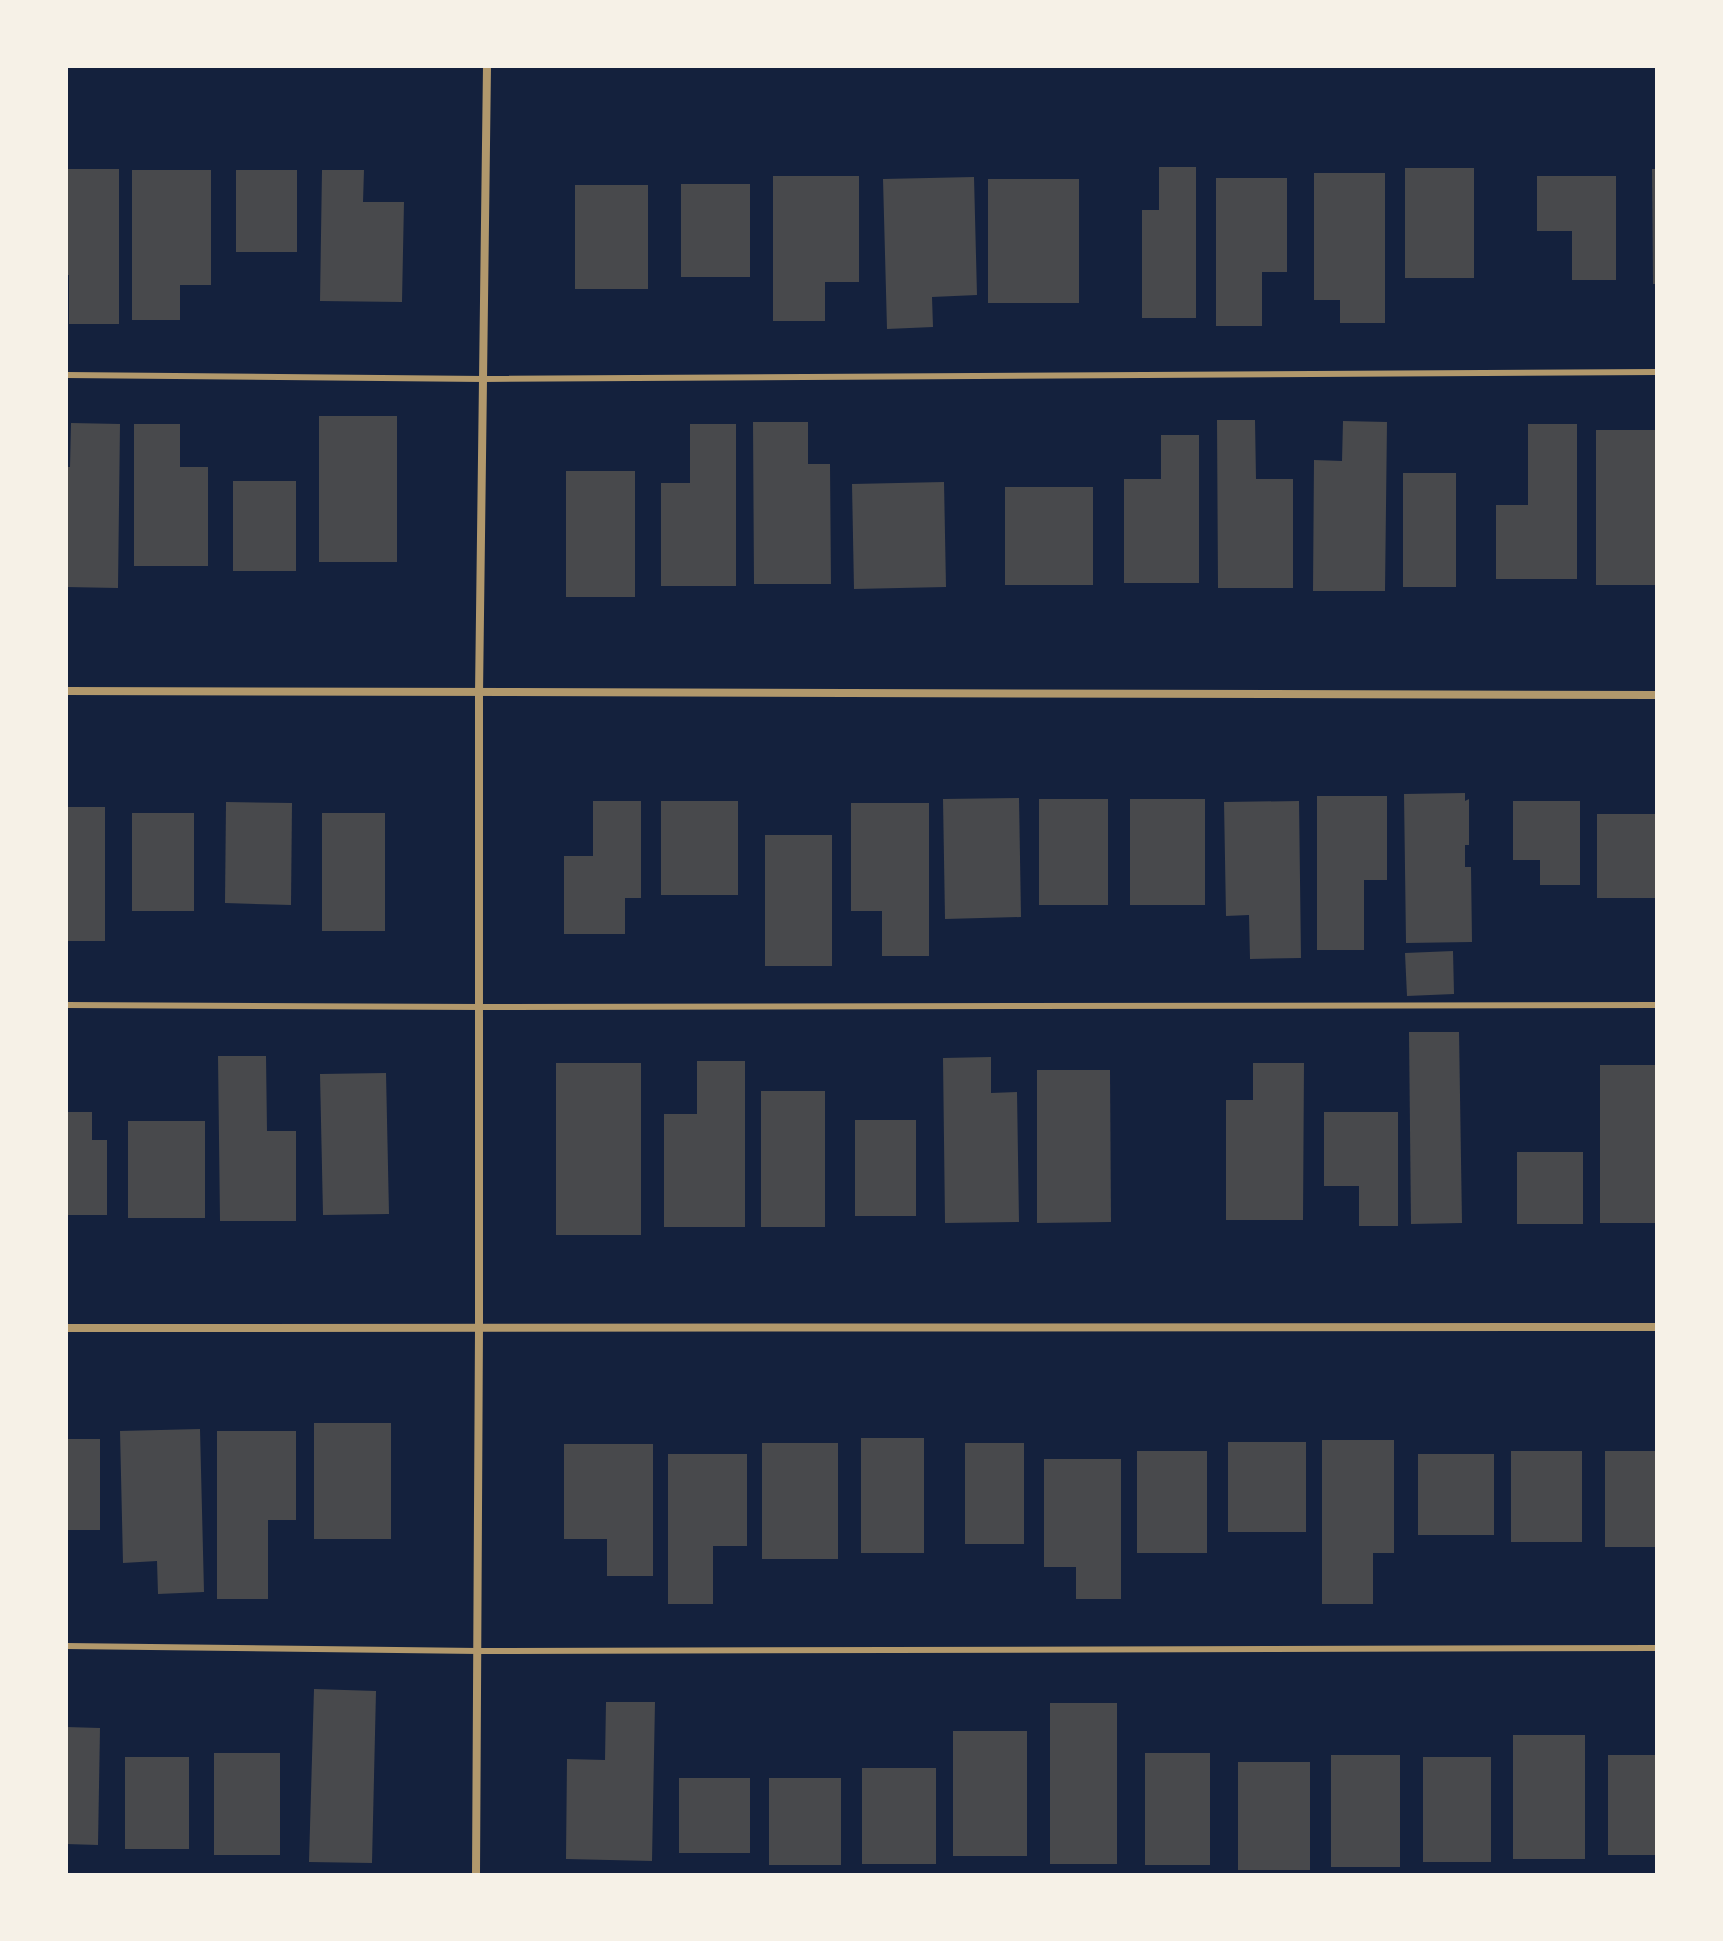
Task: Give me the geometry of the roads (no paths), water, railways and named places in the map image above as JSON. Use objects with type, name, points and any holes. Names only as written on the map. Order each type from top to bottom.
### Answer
[{"type":"street","points":[[476,1875],[479,693],[487,66]]},
{"type":"street","points":[[66,691],[1657,695]]},
{"type":"street","points":[[66,1328],[1657,1327]]},
{"type":"lane","points":[[66,375],[483,379],[1657,372]]},
{"type":"lane","points":[[66,1005],[1657,1005]]},
{"type":"lane","points":[[66,1646],[478,1651],[1657,1648]]}]
